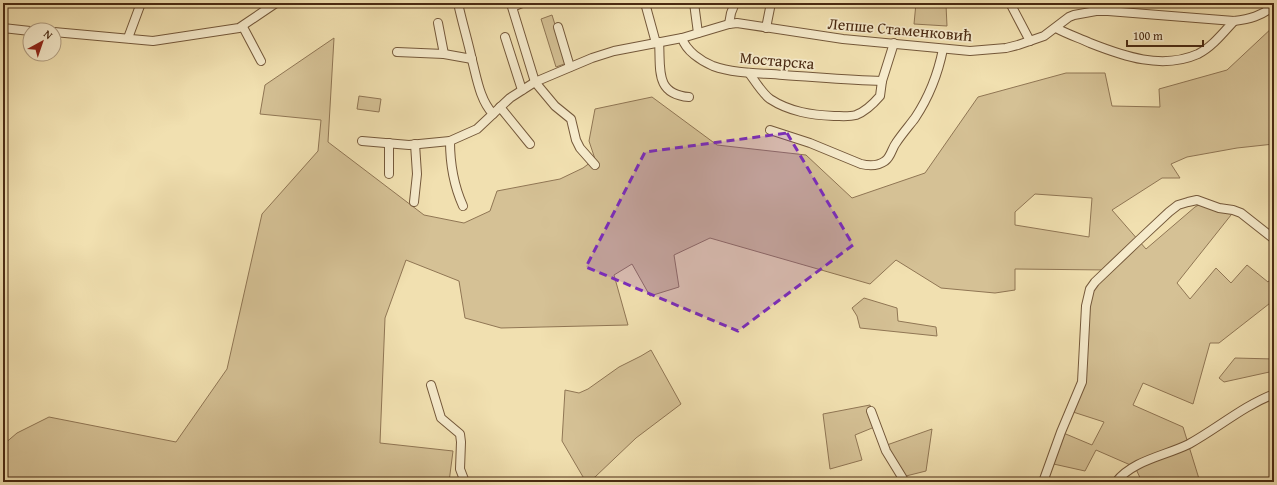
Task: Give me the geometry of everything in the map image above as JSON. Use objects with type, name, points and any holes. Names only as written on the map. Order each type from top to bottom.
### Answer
[{"type":"street","points":[[128,38],[141,3]]},
{"type":"street","points":[[62,33],[153,41],[243,27],[276,3]]},
{"type":"street","points":[[458,3],[480,90],[485,104],[493,114]]},
{"type":"street","points":[[522,3],[512,7],[535,82],[555,106],[571,119],[576,140],[580,148],[595,165]]},
{"type":"street","points":[[645,3],[657,42],[663,85],[677,95],[689,97]]},
{"type":"street","points":[[694,3],[698,33]]},
{"type":"street","points":[[729,24],[735,3]]},
{"type":"street","points":[[766,28],[771,3]]},
{"type":"street","points":[[1010,3],[1030,41]]},
{"type":"street","name":"Лепше Стаменковић","points":[[362,141],[415,144],[450,141],[477,129],[500,107],[522,90],[535,82],[570,67],[614,51],[682,38],[729,24],[736,23],[843,39],[943,49],[990,50],[1006,48],[1044,36],[1069,17],[1096,11],[1234,21],[1248,20],[1258,16],[1274,6]]},
{"type":"street","points":[[1056,28],[1118,54],[1140,59],[1159,61],[1184,58],[1198,54],[1216,41],[1234,21]]},
{"type":"street","points":[[438,23],[444,54]]},
{"type":"street","points":[[558,26],[570,67]]},
{"type":"street","points":[[243,27],[261,61]]},
{"type":"street","points":[[3,28],[22,30]]},
{"type":"street","points":[[505,37],[522,90]]},
{"type":"street","name":"Мостарска","points":[[682,38],[686,48],[699,58],[709,64],[724,68],[749,73],[882,81]]},
{"type":"street","points":[[749,73],[770,99],[800,112],[849,116],[859,113],[880,96],[882,81],[894,43]]},
{"type":"street","points":[[770,130],[810,143],[861,164],[872,165],[882,163],[888,158],[894,145],[915,118],[927,98],[939,68],[943,49]]},
{"type":"street","points":[[397,52],[444,54],[472,59]]},
{"type":"street","points":[[500,107],[530,144]]},
{"type":"street","points":[[450,141],[452,169],[463,206]]},
{"type":"street","points":[[389,143],[389,174]]},
{"type":"street","points":[[414,202],[417,174],[415,144]]},
{"type":"street","points":[[1043,482],[1061,432],[1082,382],[1086,306],[1090,289],[1096,282],[1169,212],[1178,205],[1188,202],[1197,200],[1241,213],[1274,239]]},
{"type":"street","points":[[430,385],[440,418],[460,434],[460,469],[465,482]]},
{"type":"street","points":[[1116,482],[1135,467],[1158,455],[1189,444],[1251,404],[1274,394]]},
{"type":"street","points":[[871,411],[886,452],[905,482]]},
{"type":"highlighted area","points":[[787,133],[853,245],[738,331],[586,267],[645,152]]},
{"type":"shaded area","points":[[916,3],[936,6],[946,5],[947,26],[914,24]]},
{"type":"shaded area","points":[[552,15],[567,63],[556,67],[541,19]]},
{"type":"shaded area","points":[[1274,26],[1274,144],[1237,148],[1187,157],[1171,164],[1180,178],[1162,178],[1112,210],[1146,249],[1195,207],[1204,202],[1227,205],[1235,210],[1177,283],[1190,299],[1216,268],[1231,283],[1247,265],[1268,282],[1274,275],[1274,300],[1219,343],[1210,343],[1193,404],[1143,383],[1133,405],[1183,427],[1200,482],[1142,482],[1135,467],[1096,450],[1085,471],[1049,463],[1061,432],[1092,445],[1104,422],[1070,411],[1082,382],[1090,289],[1108,270],[1015,269],[1015,290],[995,293],[941,288],[896,260],[870,284],[710,238],[674,255],[679,287],[650,296],[632,264],[614,275],[628,325],[501,328],[465,318],[459,281],[406,260],[385,318],[380,443],[453,451],[449,482],[3,482],[3,445],[17,433],[49,417],[176,442],[227,369],[262,214],[318,151],[321,120],[260,114],[265,85],[334,38],[328,142],[424,215],[464,223],[490,211],[497,191],[560,179],[583,168],[595,159],[589,141],[595,109],[652,97],[717,145],[806,155],[852,198],[925,173],[978,97],[1066,73],[1105,73],[1112,106],[1160,107],[1159,89],[1227,70]],"holes":[[[1035,194],[1092,198],[1089,237],[1015,225],[1015,212]]]},
{"type":"shaded area","points":[[359,96],[381,99],[379,112],[357,109]]},
{"type":"shaded area","points":[[864,298],[897,308],[898,321],[936,327],[937,336],[860,328],[857,316],[852,308]]},
{"type":"shaded area","points":[[651,350],[681,404],[636,438],[595,477],[586,482],[562,441],[565,390],[579,393],[588,389],[619,367]]},
{"type":"shaded area","points":[[1235,358],[1274,359],[1274,371],[1224,382],[1219,378]]},
{"type":"shaded area","points":[[870,405],[877,426],[855,435],[862,460],[830,469],[823,414]]},
{"type":"shaded area","points":[[932,429],[926,471],[902,477],[884,446]]}]
